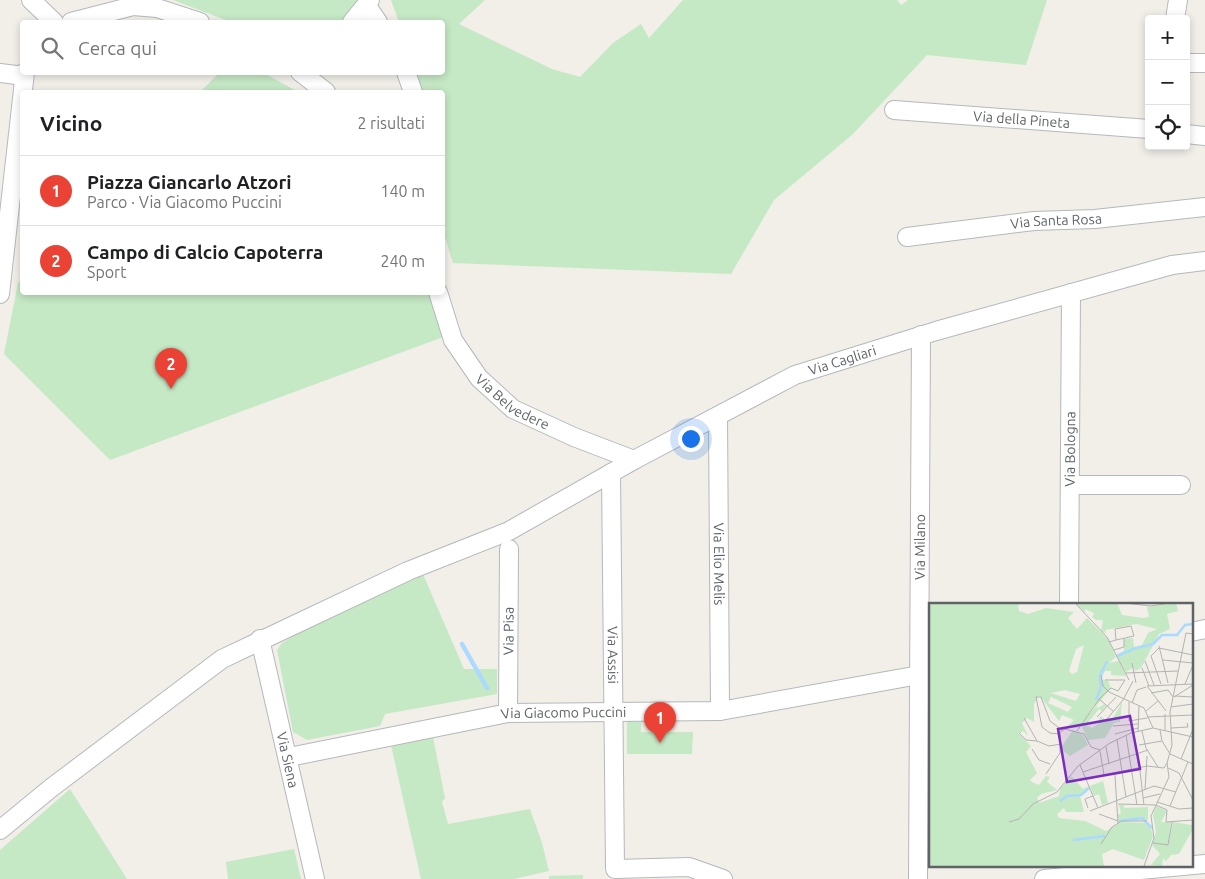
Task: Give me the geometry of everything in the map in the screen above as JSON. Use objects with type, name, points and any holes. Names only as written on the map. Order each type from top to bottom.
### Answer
[{"type":"street","points":[[31,0],[52,20]]},
{"type":"street","points":[[1176,15],[1178,0]]},
{"type":"street","points":[[354,20],[368,3],[377,20]]},
{"type":"street","points":[[79,20],[133,6],[157,8],[194,20]]},
{"type":"street","points":[[1190,63],[1205,63]]},
{"type":"street","points":[[0,73],[20,74]]},
{"type":"street","points":[[23,90],[25,75]]},
{"type":"street","points":[[306,75],[324,90]]},
{"type":"street","points":[[407,75],[412,90]]},
{"type":"street","name":"Via della Pineta","points":[[894,110],[1145,129]]},
{"type":"street","points":[[0,294],[3,244],[20,113]]},
{"type":"street","points":[[1190,134],[1205,136]]},
{"type":"street","name":"Via Santa Rosa","points":[[907,237],[1034,221],[1095,219],[1205,207]]},
{"type":"street","name":"Via Cagliari","points":[[0,830],[51,788],[222,659],[260,639],[408,571],[508,531],[634,460],[794,375],[921,335],[1071,293],[1172,265],[1205,261]]},
{"type":"street","name":"Via Bologna","points":[[1069,603],[1071,293]]},
{"type":"street","name":"Via Belvedere","points":[[439,295],[453,340],[480,378],[513,409],[574,437],[634,460]]},
{"type":"street","name":"Via Milano","points":[[918,879],[924,674],[921,335]]},
{"type":"street","name":"Via Elio Melis","points":[[718,416],[720,712]]},
{"type":"street","name":"Via Assisi","points":[[611,473],[615,869],[689,867],[723,879]]},
{"type":"street","points":[[1070,485],[1181,486]]},
{"type":"street","name":"Via Pisa","points":[[508,713],[509,549]]},
{"type":"street","points":[[1192,632],[1205,629]]},
{"type":"street","name":"Via Siena","points":[[260,639],[289,757],[315,879]]},
{"type":"street","name":"Via Giacomo Puccini","points":[[289,757],[508,713],[720,712],[924,674]]},
{"type":"street","points":[[1192,865],[1205,864]]},
{"type":"street","points":[[1044,879],[1070,874],[1178,866]]},
{"type":"street","points":[[1205,873],[1205,879]]},
{"type":"green space","points":[[173,0],[358,0],[343,20],[226,20]]},
{"type":"green space","points":[[391,0],[485,0],[459,24],[552,69],[580,77],[613,43],[641,24],[649,38],[683,0],[897,0],[901,5],[908,0],[1047,0],[1026,65],[927,55],[852,135],[774,200],[731,274],[453,263],[445,237],[445,90],[422,90],[417,75],[445,75],[445,20],[398,20]]},
{"type":"green space","points":[[217,75],[268,75],[294,90],[202,90]]},
{"type":"green space","points":[[20,281],[20,295],[430,295],[446,336],[110,460],[4,354],[18,283]]},
{"type":"green space","points":[[422,572],[464,669],[497,669],[497,694],[385,714],[380,726],[307,740],[293,732],[277,650],[282,643],[292,637],[293,632]]},
{"type":"green space","points":[[627,721],[641,722],[641,732],[693,732],[692,754],[627,754]]},
{"type":"green space","points":[[433,737],[445,798],[442,802],[448,824],[530,809],[542,843],[549,871],[514,879],[421,879],[391,745]]},
{"type":"green space","points":[[70,789],[127,879],[0,879],[0,850]]},
{"type":"green space","points":[[294,849],[301,879],[228,879],[226,862]]},
{"type":"green space","points":[[583,875],[583,879],[549,879],[549,876]]},
{"type":"waterway","points":[[462,644],[487,688]]},
{"type":"place","name":"Campo di Calcio Capoterra","points":[[171,389]]},
{"type":"place","name":"Piazza Giancarlo Atzori","points":[[660,743]]}]
